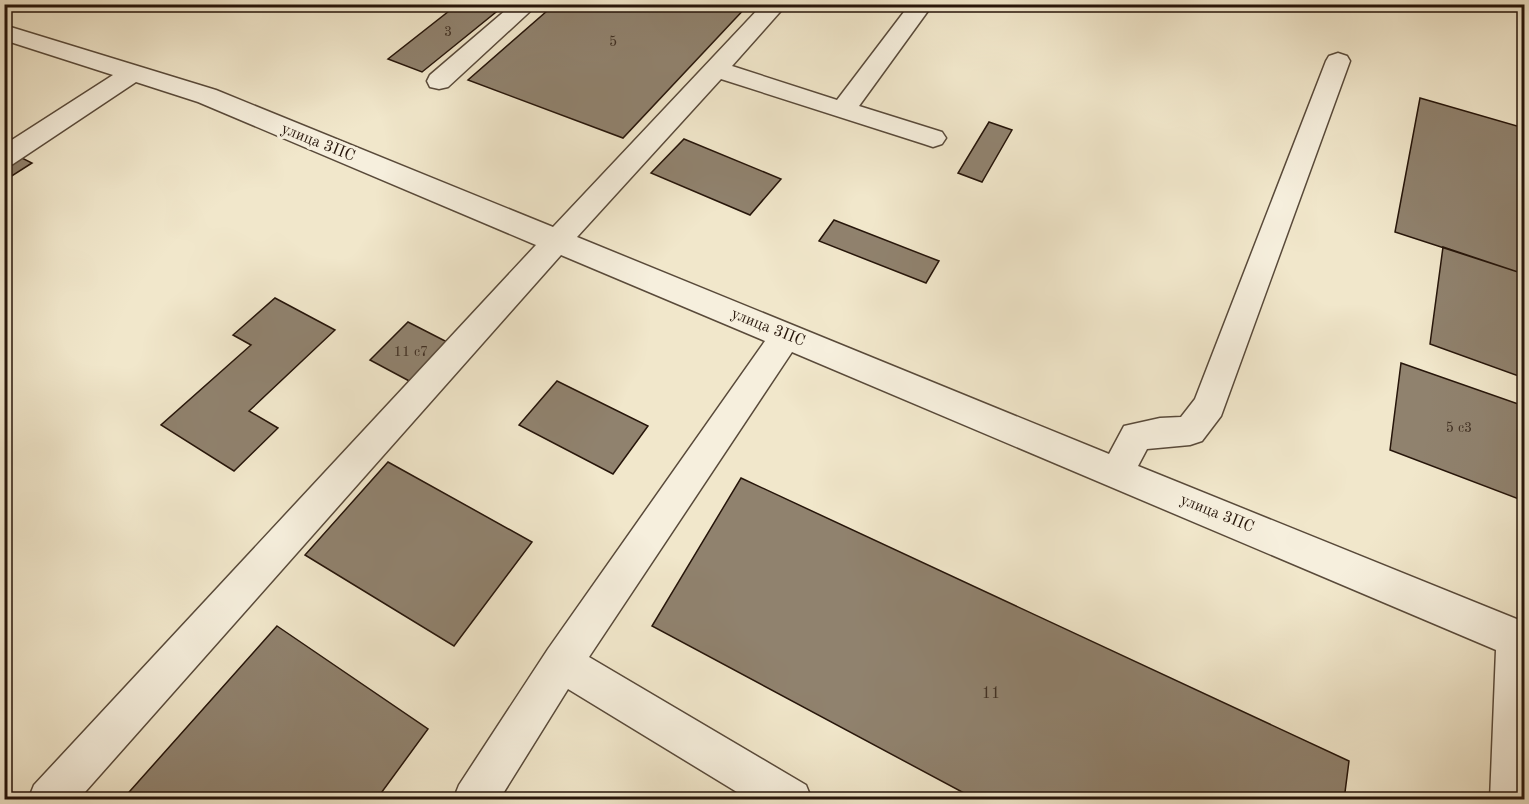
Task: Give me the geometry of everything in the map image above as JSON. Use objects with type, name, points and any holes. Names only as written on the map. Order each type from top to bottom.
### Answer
[{"type":"street","points":[[439,81],[527,4]]},
{"type":"street","points":[[49,800],[556,241],[776,4]]},
{"type":"street","points":[[843,110],[922,4]]},
{"type":"street","name":"улица 3ПС","points":[[4,32],[207,96],[1520,640]]},
{"type":"street","points":[[1117,473],[1136,436],[1190,431],[1209,406],[1338,61]]},
{"type":"street","points":[[716,69],[933,138]]},
{"type":"street","points":[[4,158],[133,73]]},
{"type":"street","points":[[474,800],[562,663],[786,336]]},
{"type":"street","points":[[1512,800],[1520,640]]},
{"type":"street","points":[[562,663],[786,798]]},
{"type":"building","points":[[458,4],[506,4],[422,72],[388,59]]},
{"type":"building","points":[[555,4],[749,4],[623,138],[468,80]]},
{"type":"building","points":[[1420,98],[1524,128],[1524,274],[1395,232]]},
{"type":"building","points":[[989,122],[1012,130],[982,182],[958,173]]},
{"type":"building","points":[[684,139],[781,179],[750,215],[651,173]]},
{"type":"building","points":[[4,149],[32,163],[4,181]]},
{"type":"building","points":[[834,220],[939,261],[926,283],[819,241]]},
{"type":"building","points":[[1443,247],[1524,274],[1524,378],[1430,344]]},
{"type":"building","points":[[275,298],[335,330],[249,411],[278,428],[234,471],[161,425],[251,345],[233,335]]},
{"type":"building","points":[[408,322],[451,344],[413,383],[370,360]]},
{"type":"building","points":[[1401,363],[1524,406],[1524,501],[1390,450]]},
{"type":"building","points":[[557,381],[648,426],[613,474],[519,425]]},
{"type":"building","points":[[388,462],[532,542],[454,646],[305,555]]},
{"type":"building","points":[[741,478],[1349,761],[1344,800],[977,800],[652,626]]},
{"type":"building","points":[[277,626],[428,729],[376,800],[122,800]]}]
